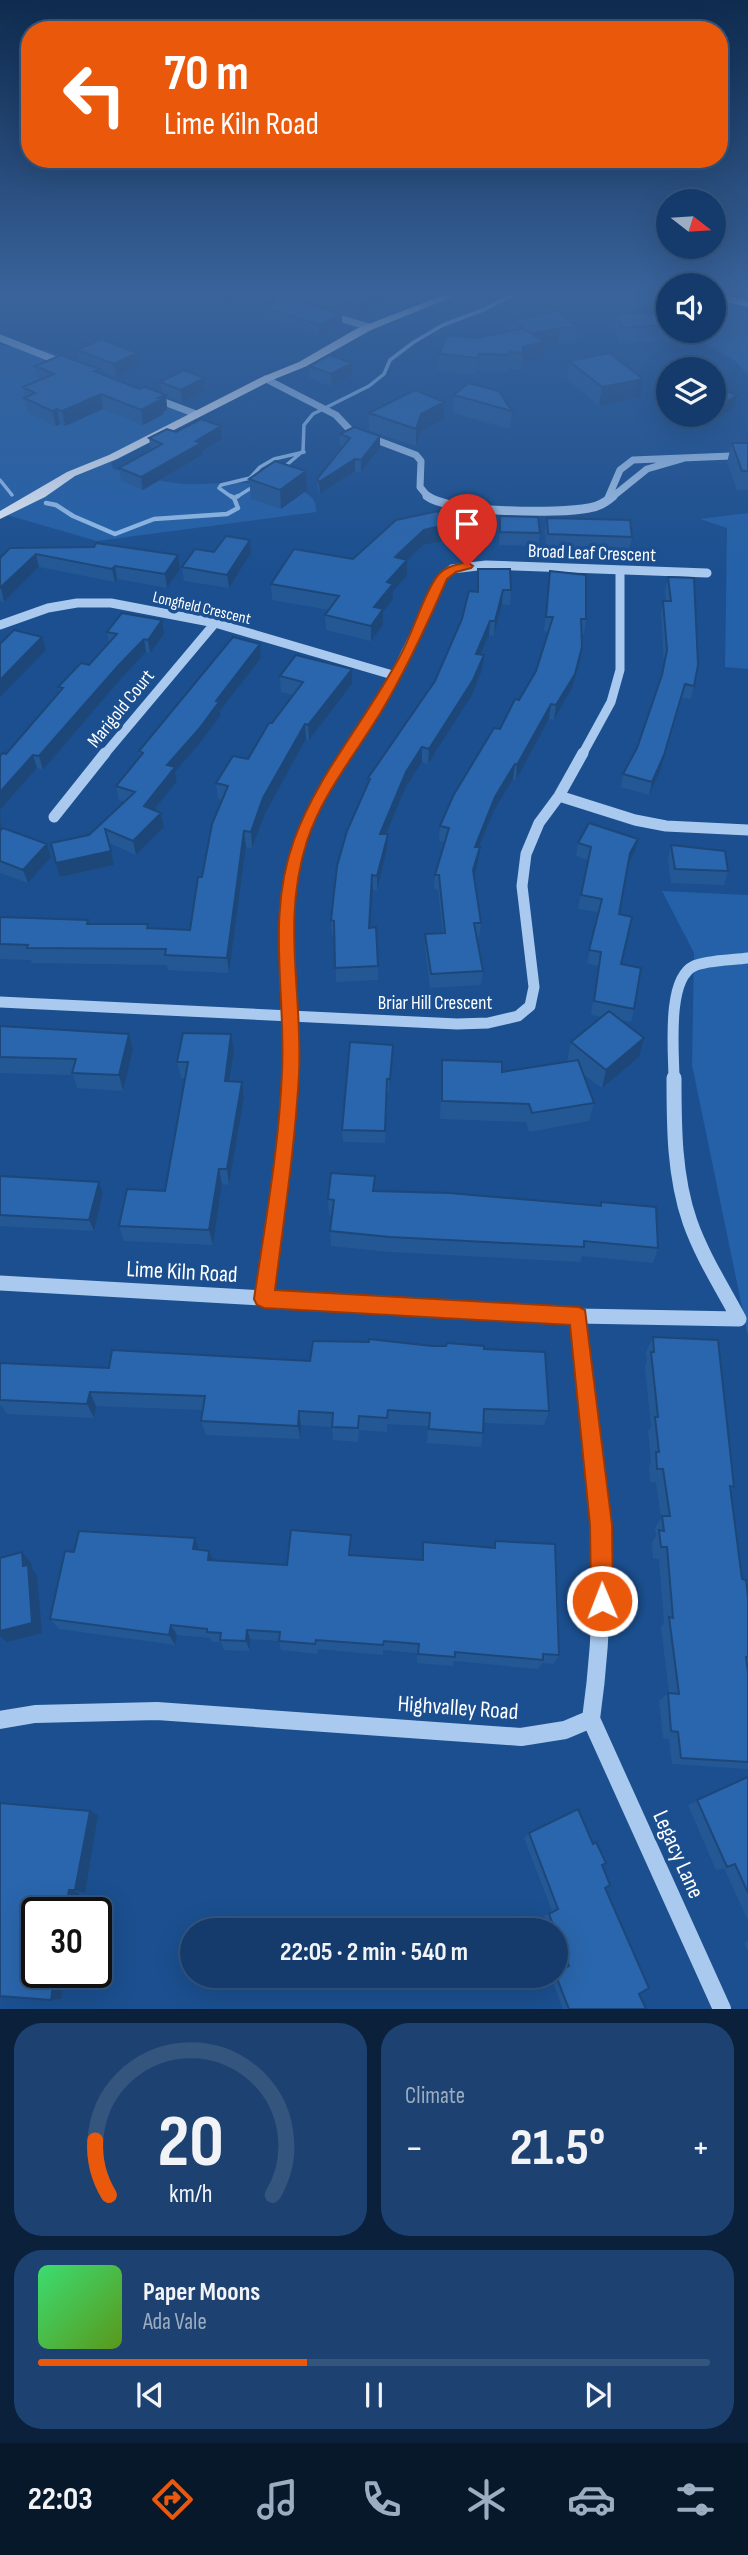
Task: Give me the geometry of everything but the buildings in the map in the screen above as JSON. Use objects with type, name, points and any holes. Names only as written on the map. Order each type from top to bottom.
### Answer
[{"type":"main road","points":[[0,515],[80,479],[113,457],[250,387]]},
{"type":"street","points":[[281,387],[330,412],[350,430],[416,455],[421,461],[417,480],[420,489],[437,502],[452,505],[571,512],[591,509],[653,465],[685,458]]},
{"type":"street","points":[[147,395],[196,414]]},
{"type":"street","points":[[608,498],[622,466],[627,462],[643,458],[731,456]]},
{"type":"street","name":"Broad Leaf Crescent","points":[[264,1299],[285,1143],[290,1072],[290,1016],[284,934],[289,885],[300,841],[319,795],[396,676],[442,577],[452,569],[486,565],[707,573]]},
{"type":"street","name":"Briar Hill Crescent","points":[[0,1002],[457,1024],[488,1023],[518,1016],[530,1006],[534,987],[522,886],[526,854],[539,823],[559,796],[611,702],[617,681],[621,634],[620,570]]},
{"type":"street","name":"Longfield Crescent","points":[[0,625],[48,608],[77,603],[111,603],[215,623],[396,676]]},
{"type":"street","name":"Marigold Court","points":[[54,817],[140,709],[215,623]]},
{"type":"street","points":[[559,796],[635,820],[666,826],[748,830]]},
{"type":"street","name":"Lime Kiln Road","points":[[0,1283],[579,1317],[738,1319],[690,1224],[680,1189],[676,1148],[675,993],[682,978],[693,966],[748,958]]},
{"type":"street","points":[[579,1317],[601,1525],[602,1601],[598,1679],[591,1719]]},
{"type":"street","name":"Highvalley Road","points":[[0,1720],[35,1713],[157,1710],[521,1737],[565,1730],[591,1719]]},
{"type":"street","name":"Legacy Lane","points":[[591,1719],[722,2009]]},
{"type":"shaded area","points":[[0,387],[134,387],[202,415],[111,463],[113,469],[183,484],[253,483],[291,487],[305,493],[316,505],[316,512],[97,541],[0,513]]},
{"type":"shaded area","points":[[748,513],[748,669],[725,667],[727,528],[700,519]]},
{"type":"shaded area","points":[[662,891],[748,895],[748,1336],[692,1065],[694,953]]},
{"type":"waterway","points":[[301,453],[304,425],[313,414],[367,387]]},
{"type":"waterway","points":[[233,498],[219,488],[221,485],[250,478],[260,467],[274,459],[301,453]]},
{"type":"waterway","points":[[283,468],[301,453]]},
{"type":"waterway","points":[[0,480],[12,495]]},
{"type":"waterway","points":[[235,498],[256,485]]},
{"type":"waterway","points":[[234,498],[238,496]]},
{"type":"waterway","points":[[46,503],[56,505],[73,516],[115,534],[154,519],[227,514],[238,508],[234,498]]},
{"type":"route","points":[[467,566],[452,569],[442,577],[396,676],[319,795],[300,841],[289,885],[284,934],[290,1016],[290,1072],[285,1143],[264,1299],[579,1317],[601,1525],[602,1601]]}]
